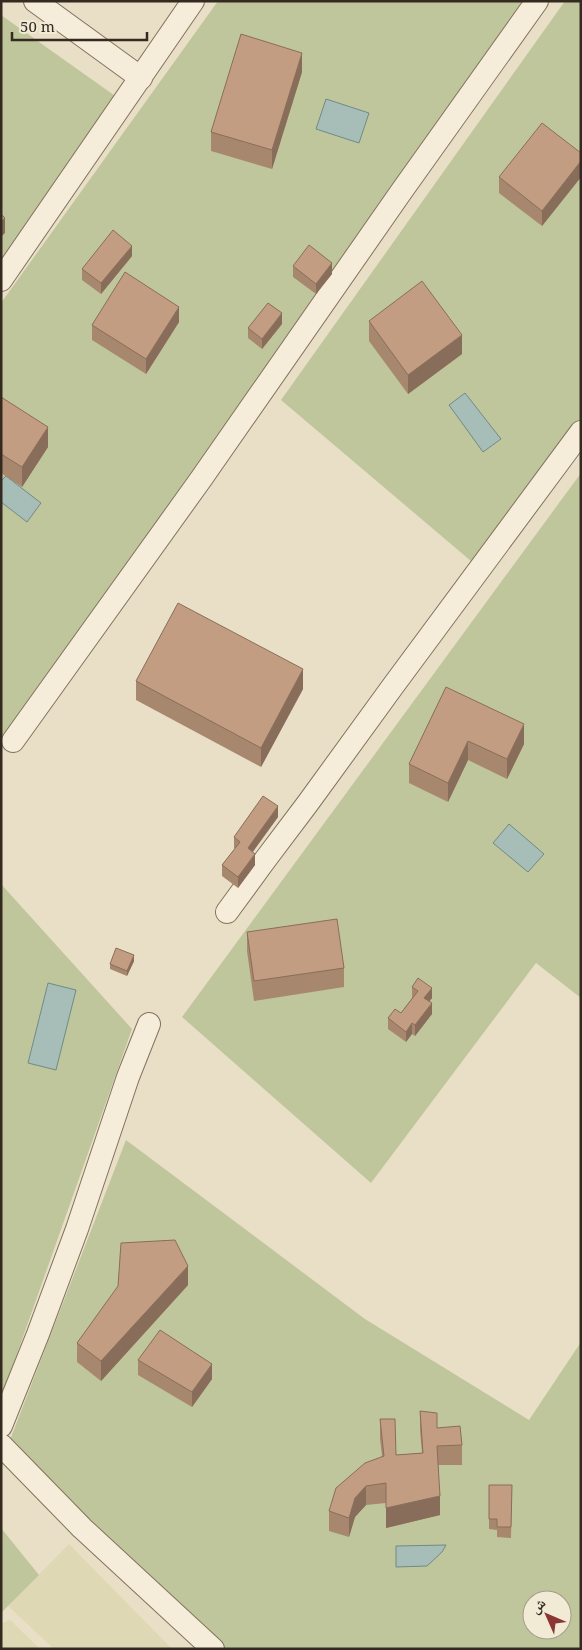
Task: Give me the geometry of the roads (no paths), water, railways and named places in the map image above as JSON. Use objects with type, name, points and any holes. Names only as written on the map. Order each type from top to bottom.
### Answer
[{"type":"street","points":[[35,1],[142,78]]},
{"type":"street","points":[[1,280],[142,78],[193,1]]},
{"type":"street","points":[[13,741],[201,479],[395,200],[537,1]]},
{"type":"street","points":[[228,912],[581,432]]},
{"type":"street","points":[[1,1426],[35,1343],[128,1078],[149,1024]]},
{"type":"street","points":[[1,1445],[82,1528],[213,1649]]},
{"type":"water","points":[[326,99],[369,113],[359,143],[316,129]]},
{"type":"water","points":[[465,393],[501,439],[483,452],[449,405]]},
{"type":"water","points":[[6,476],[41,503],[27,522],[1,502],[1,481]]},
{"type":"water","points":[[509,824],[544,854],[528,872],[493,843]]},
{"type":"water","points":[[48,983],[76,990],[56,1070],[28,1063]]},
{"type":"water","points":[[446,1545],[442,1552],[427,1566],[396,1567],[396,1546]]}]
